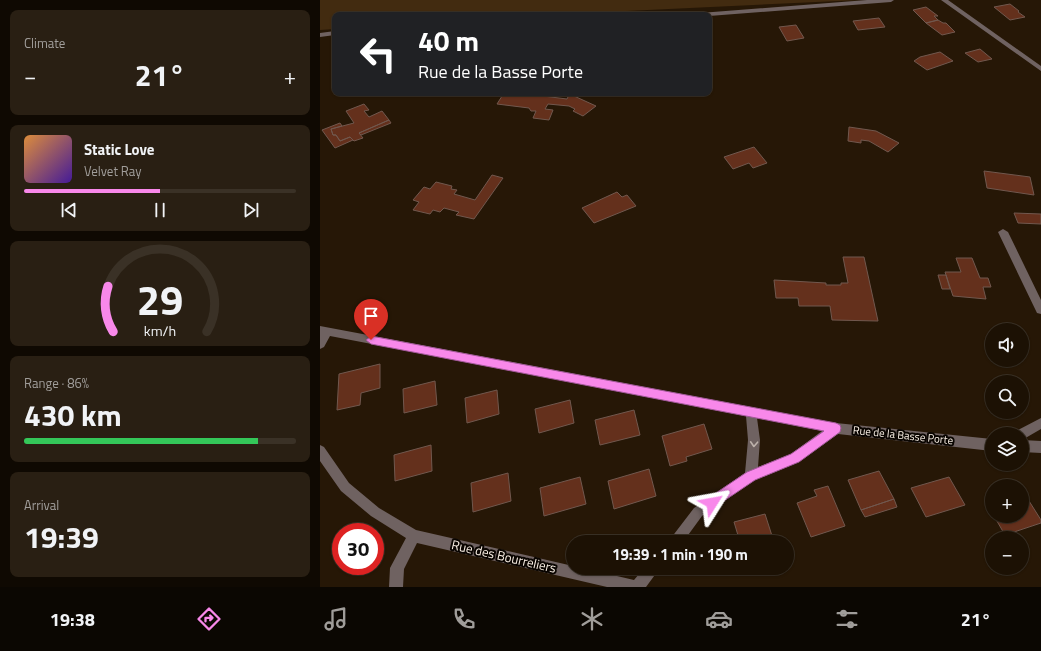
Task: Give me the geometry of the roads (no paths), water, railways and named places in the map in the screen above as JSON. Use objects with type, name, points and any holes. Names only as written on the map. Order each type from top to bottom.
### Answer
[{"type":"street","points":[[712,14],[892,0]]},
{"type":"street","points":[[944,0],[1041,69]]},
{"type":"street","points":[[320,35],[332,33]]},
{"type":"street","points":[[1004,232],[1041,310]]},
{"type":"street","points":[[320,344],[324,331]]},
{"type":"street","name":"Rue de la Basse Porte","points":[[324,331],[836,428],[985,444]]},
{"type":"street","points":[[751,476],[754,440],[752,412]]},
{"type":"street","points":[[1029,430],[1041,423]]},
{"type":"street","points":[[680,535],[698,512],[751,476],[795,458],[836,428]]},
{"type":"street","points":[[1029,446],[1041,447]]},
{"type":"street","name":"Rue des Bourreliers","points":[[320,451],[345,487],[376,512],[414,536],[637,587],[647,575]]},
{"type":"street","points":[[396,587],[397,568],[414,536]]}]
